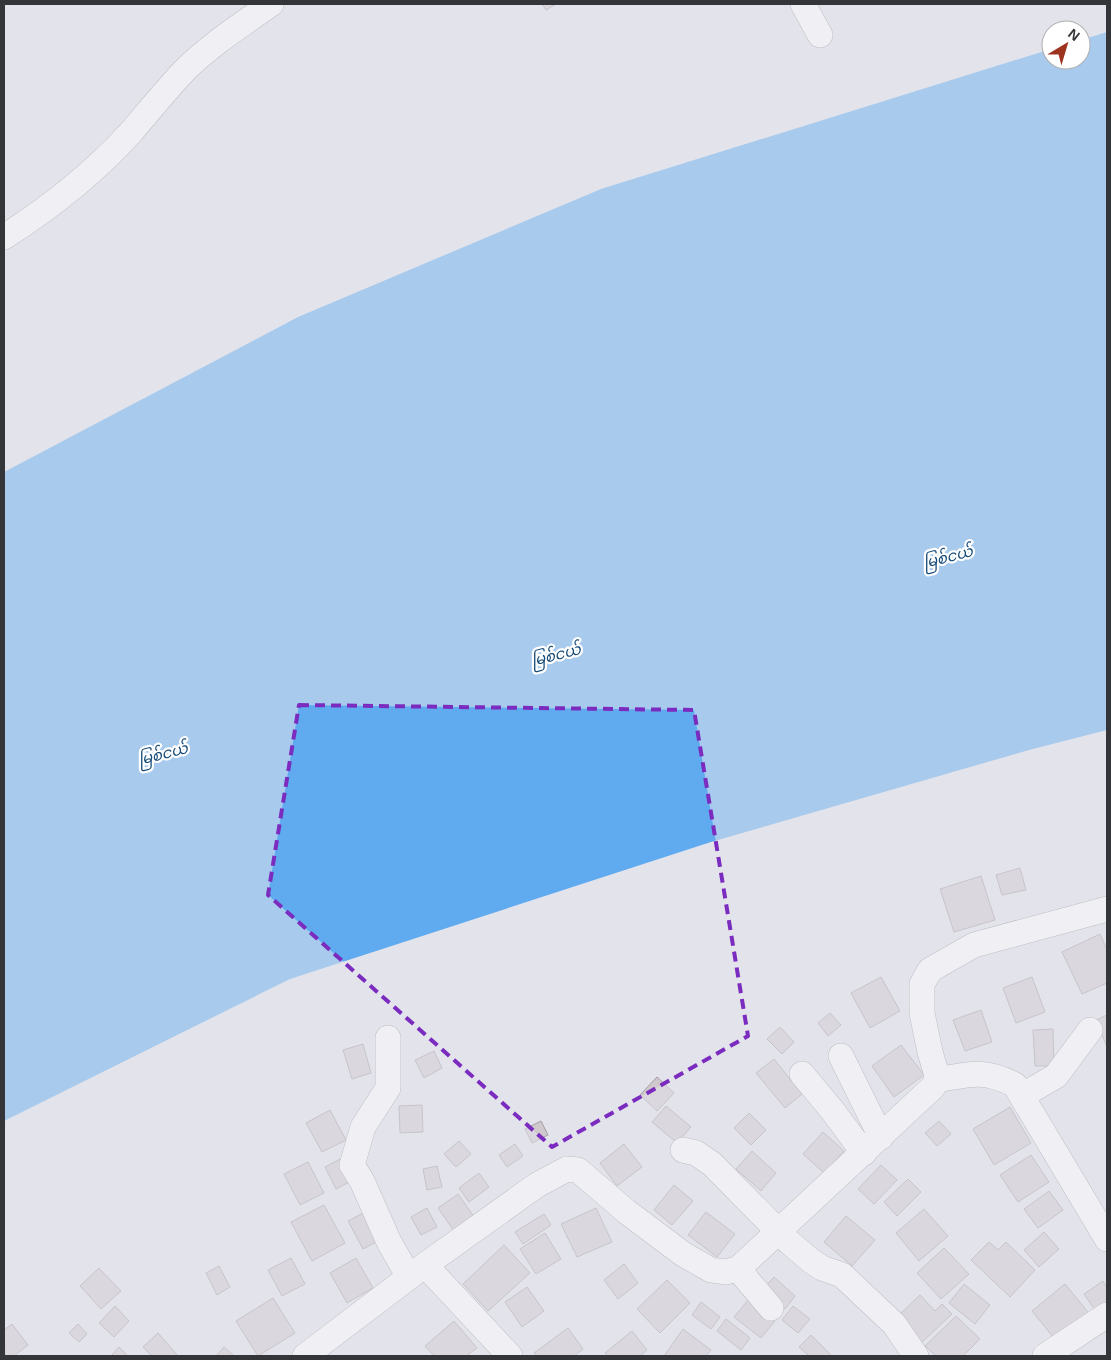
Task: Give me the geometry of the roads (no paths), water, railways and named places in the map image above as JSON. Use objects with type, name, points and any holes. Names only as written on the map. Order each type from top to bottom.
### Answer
[{"type":"street","points":[[4,238],[40,214],[81,182],[130,132],[184,71],[212,46],[272,4]]},
{"type":"street","points":[[803,4],[820,35]]},
{"type":"street","points":[[305,1356],[417,1271],[537,1185],[567,1169],[578,1170],[627,1212],[683,1254],[711,1270],[725,1272],[738,1269],[934,1087],[937,1080],[922,1014],[922,984],[930,970],[974,945],[1107,909]]},
{"type":"street","points":[[1023,1095],[1056,1076],[1090,1030]]},
{"type":"street","points":[[388,1038],[388,1088],[363,1127],[352,1165],[362,1181],[389,1242],[417,1271],[510,1356]]},
{"type":"street","points":[[841,1056],[873,1145]]},
{"type":"street","points":[[802,1074],[832,1110],[873,1145]]},
{"type":"street","points":[[937,1080],[966,1075],[996,1075],[1015,1085],[1023,1095],[1044,1136],[1107,1238]]},
{"type":"street","points":[[683,1150],[696,1153],[712,1164],[810,1260],[822,1268],[842,1275],[894,1324],[916,1356]]},
{"type":"street","points":[[738,1269],[771,1308]]},
{"type":"street","points":[[1045,1356],[1107,1315]]},
{"type":"water","name":"မြစ်ငယ်","points":[[1107,32],[1107,730],[1029,750],[711,842],[290,979],[4,1121],[4,472],[298,317],[601,189],[1041,52],[1041,70],[1091,70],[1091,37]]}]
